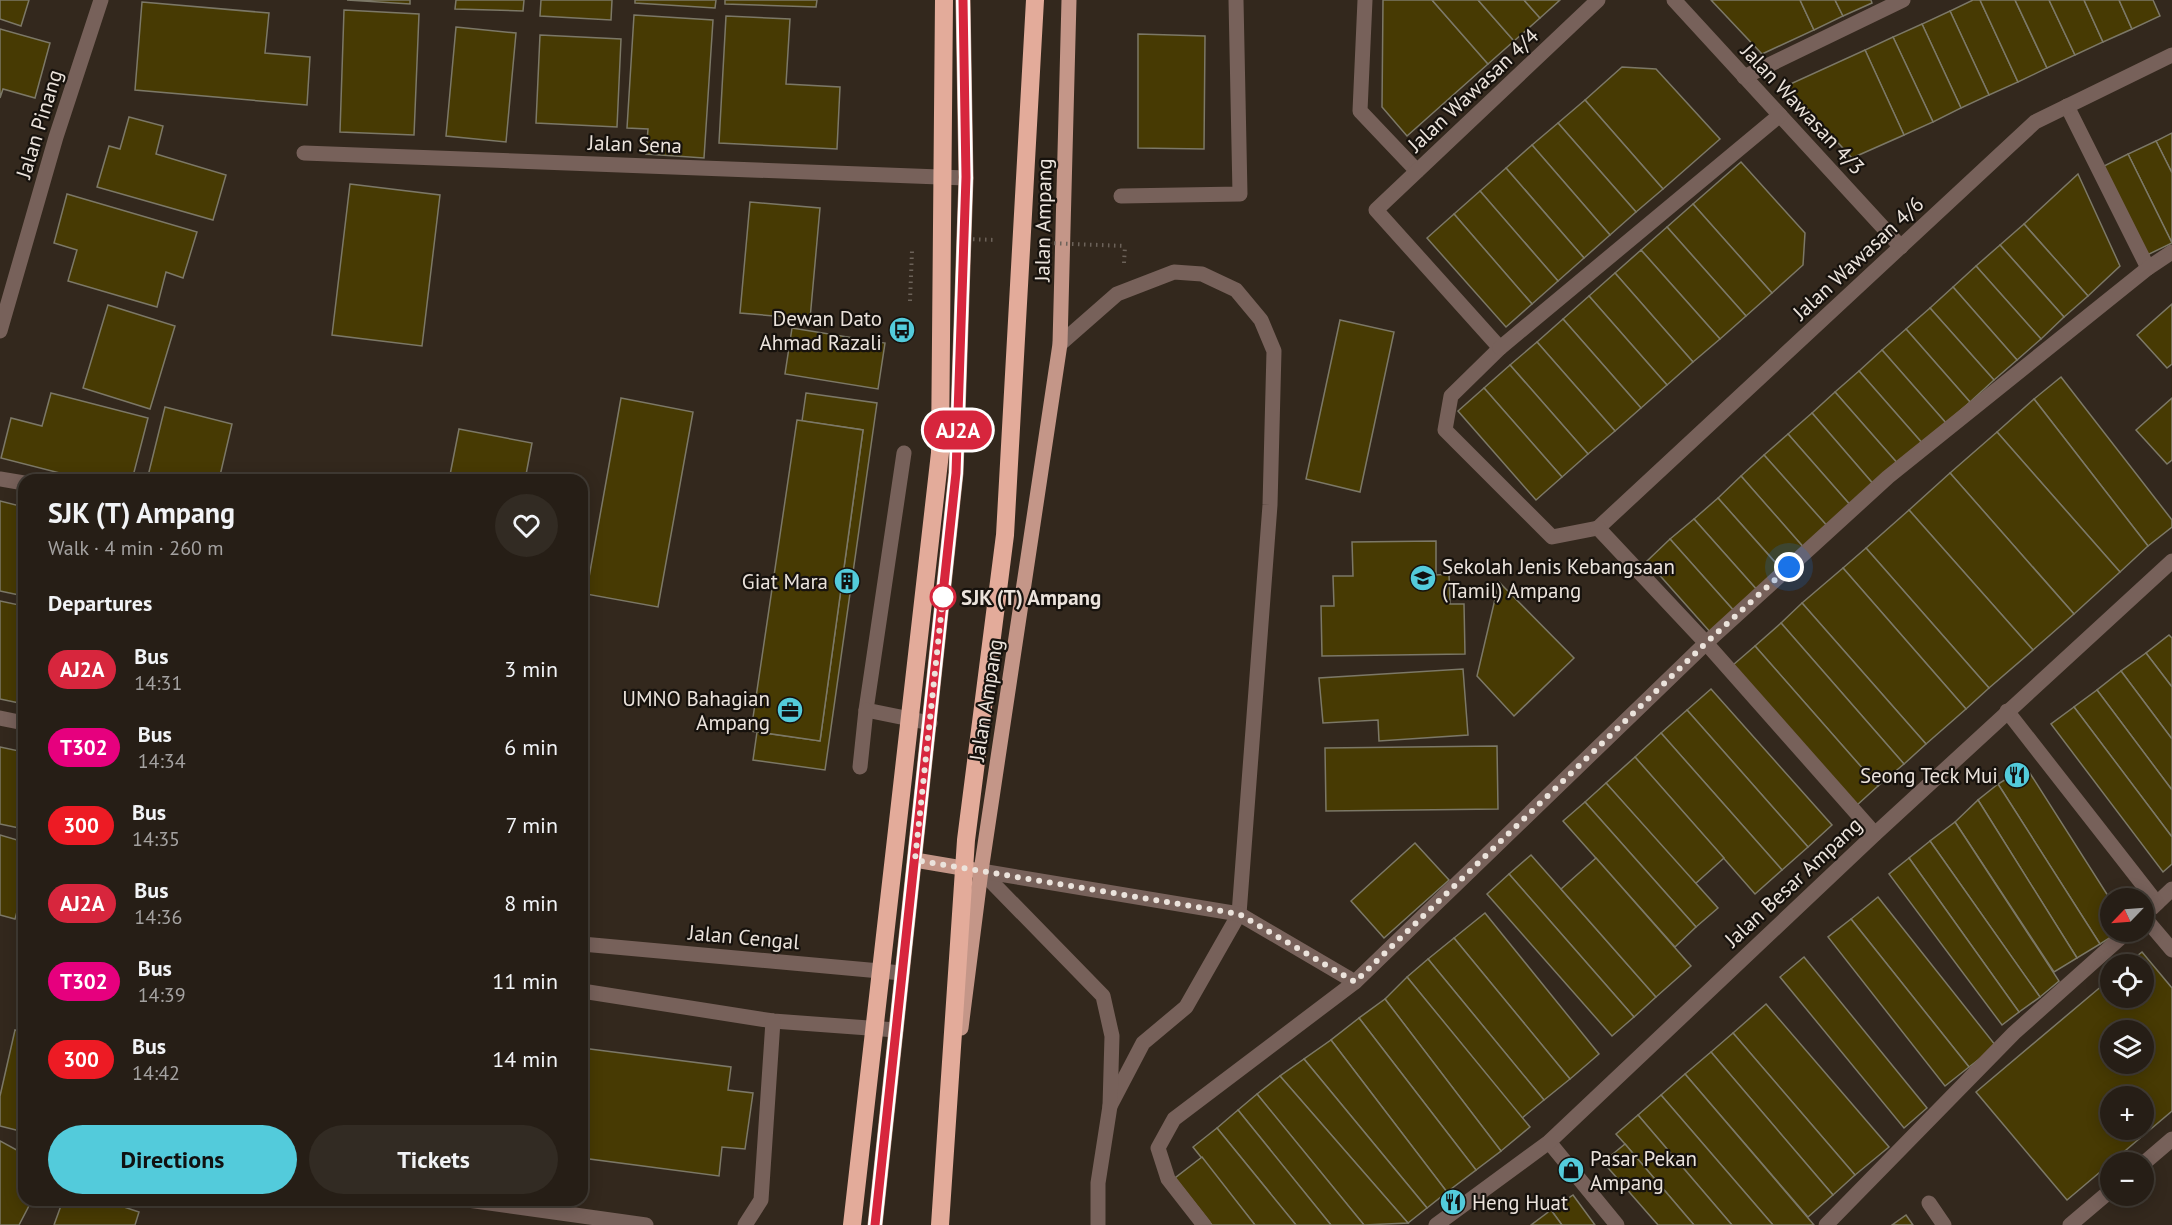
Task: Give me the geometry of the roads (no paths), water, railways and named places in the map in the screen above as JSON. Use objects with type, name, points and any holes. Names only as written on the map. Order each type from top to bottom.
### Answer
[{"type":"highway","points":[[852,1225],[940,453],[944,0]]},
{"type":"highway","points":[[938,1225],[966,840],[1005,534],[1035,0]]},
{"type":"main road","points":[[875,1225],[956,473],[966,177],[963,0]]},
{"type":"main road","name":"Jalan Ampang","points":[[938,1225],[981,871],[1060,344],[1069,0]]},
{"type":"main road","points":[[915,860],[981,871]]},
{"type":"street","name":"Jalan Pinang","points":[[0,331],[56,137],[101,0]]},
{"type":"street","points":[[1121,196],[1240,194],[1236,0]]},
{"type":"street","points":[[1365,0],[1360,111],[1417,171]]},
{"type":"street","name":"Jalan Wawasan 4/4","points":[[1500,348],[1376,210],[1598,0]]},
{"type":"street","name":"Jalan Wawasan 4/3","points":[[1674,0],[1900,247]]},
{"type":"street","points":[[1744,77],[1903,0]]},
{"type":"street","name":"Jalan Wawasan 4/6","points":[[1598,528],[2035,122],[2172,55]]},
{"type":"street","points":[[2067,106],[2148,268]]},
{"type":"street","points":[[1780,115],[1500,348],[1451,396],[1445,430],[1552,537],[1598,528],[1706,643],[1875,834]]},
{"type":"street","name":"Jalan Sena","points":[[304,153],[966,177]]},
{"type":"street","points":[[1204,1225],[1168,1179],[1158,1148],[1174,1119],[1355,982],[1706,643],[1888,477],[2148,268],[2172,252]]},
{"type":"street","points":[[1060,344],[1117,294],[1174,272],[1202,274],[1236,290],[1261,320],[1274,351],[1270,505],[1239,914],[1186,1007],[1143,1043],[1110,1106]]},
{"type":"street","points":[[860,767],[866,710],[904,453]]},
{"type":"street","points":[[0,479],[18,482]]},
{"type":"street","name":"Jalan Besar Ampang","points":[[1436,1225],[1549,1142],[1875,834],[2172,561]]},
{"type":"street","points":[[866,710],[930,723]]},
{"type":"street","points":[[2007,711],[2157,903]]},
{"type":"street","points":[[0,718],[18,722]]},
{"type":"street","points":[[981,871],[1239,914],[1355,982]]},
{"type":"street","points":[[981,871],[1103,996],[1112,1036],[1110,1106],[1098,1183],[1098,1225]]},
{"type":"street","points":[[2154,906],[2172,889]]},
{"type":"street","points":[[2154,929],[2172,950]]},
{"type":"street","points":[[1826,1225],[2014,1033],[2116,942]]},
{"type":"street","name":"Jalan Cengal","points":[[588,945],[902,973]]},
{"type":"street","points":[[588,992],[773,1021],[896,1030]]},
{"type":"street","points":[[745,1225],[761,1200],[773,1021]]},
{"type":"street","points":[[2154,1154],[2172,1139]]},
{"type":"street","points":[[1549,1142],[1617,1225]]},
{"type":"street","points":[[2070,1225],[2100,1200]]},
{"type":"street","points":[[1929,1203],[1944,1225]]},
{"type":"street","points":[[511,1206],[646,1225]]},
{"type":"place","name":"Dewan Dato Ahmad Razali","points":[[902,330]]},
{"type":"place","name":"Sekolah Jenis Kebangsaan (Tamil) Ampang","points":[[1423,578]]},
{"type":"place","name":"Giat Mara","points":[[847,581]]},
{"type":"place","name":"SJK (T) Ampang","points":[[943,597]]},
{"type":"place","name":"UMNO Bahagian Ampang","points":[[790,710]]},
{"type":"place","name":"Seong Teck Mui","points":[[2017,775]]},
{"type":"place","name":"Pasar Pekan Ampang","points":[[1571,1170]]},
{"type":"place","name":"Heng Huat","points":[[1453,1202]]}]
